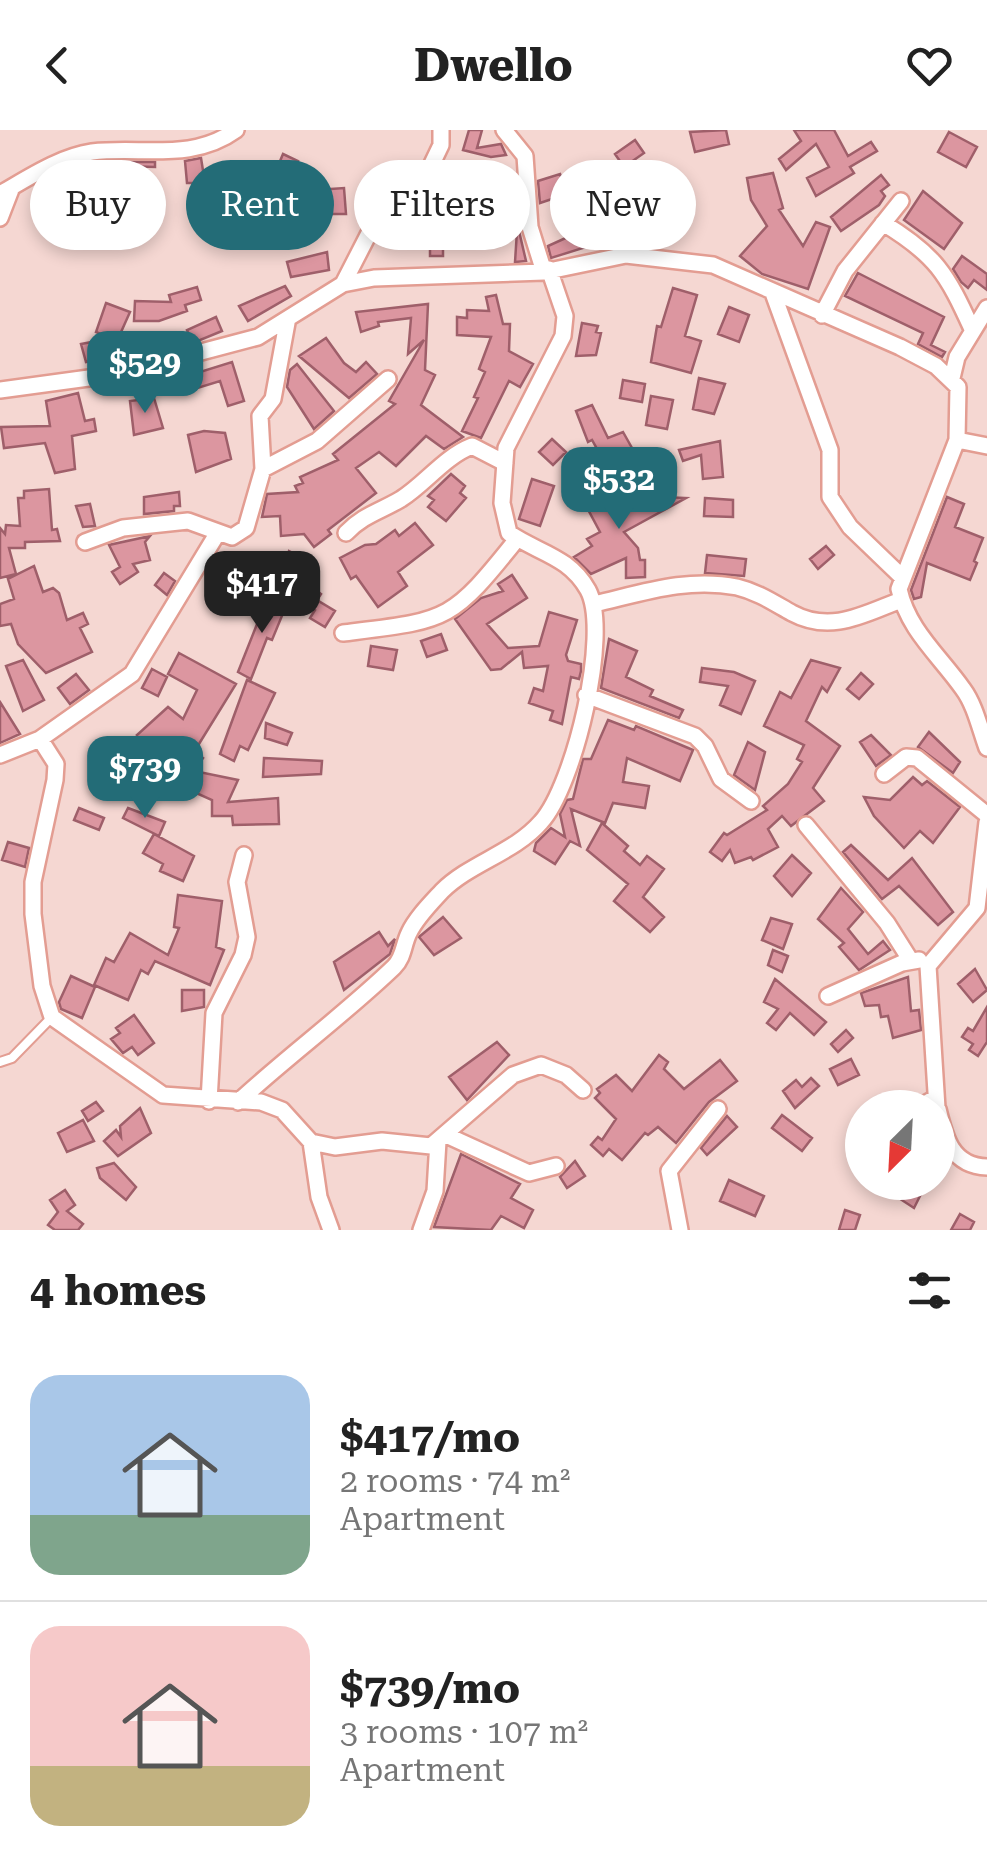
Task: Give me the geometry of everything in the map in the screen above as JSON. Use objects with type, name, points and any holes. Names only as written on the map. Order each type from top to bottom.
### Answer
[{"type":"street","points":[[0,218],[6,191],[74,156],[168,152],[221,141],[236,130]]},
{"type":"street","points":[[342,284],[381,210],[420,190],[441,145],[441,130]]},
{"type":"street","points":[[238,1102],[296,1046],[398,964],[420,916],[452,881],[520,841],[541,823],[566,782],[586,696],[597,622],[586,586],[556,554],[517,538],[504,524],[505,463],[512,431],[563,336],[565,316],[530,227],[525,156],[504,130]]},
{"type":"street","points":[[822,315],[845,271],[902,201]]},
{"type":"street","points":[[883,223],[932,255],[946,273],[972,330]]},
{"type":"street","points":[[0,390],[118,374],[258,337],[287,323],[342,284],[374,278],[546,270],[626,254],[713,265],[900,347],[952,378],[962,398],[957,440],[902,578],[901,600],[916,631],[966,693],[986,743]]},
{"type":"street","points":[[773,293],[830,450],[830,497],[850,526],[902,578]]},
{"type":"street","points":[[952,378],[957,357],[987,308]]},
{"type":"street","points":[[85,542],[123,528],[188,521],[232,537],[246,528],[262,469],[260,416],[274,398],[287,323]]},
{"type":"street","points":[[258,337],[277,364]]},
{"type":"street","points":[[262,469],[317,440],[388,378]]},
{"type":"street","points":[[957,440],[987,446]]},
{"type":"street","points":[[346,532],[371,512],[404,497],[456,452],[472,446],[505,463]]},
{"type":"street","points":[[0,756],[40,739],[132,674],[217,534]]},
{"type":"street","points":[[343,633],[433,622],[464,600],[517,538]]},
{"type":"street","points":[[594,604],[685,582],[750,591],[810,622],[830,624],[901,600]]},
{"type":"street","points":[[586,696],[694,736],[705,746],[721,779],[752,801]]},
{"type":"street","points":[[40,739],[56,764],[33,882],[42,986],[52,1018],[150,1089],[182,1100],[262,1102],[282,1110],[311,1142],[318,1197],[331,1230]]},
{"type":"street","points":[[884,774],[906,758],[917,758],[987,818],[977,908],[933,959],[928,980],[937,1090]]},
{"type":"street","points":[[806,825],[888,923],[910,961]]},
{"type":"street","points":[[209,1101],[214,1013],[244,954],[247,937],[238,882],[244,856]]},
{"type":"street","points":[[828,996],[910,961],[933,959]]},
{"type":"street","points":[[311,1142],[335,1147],[382,1141],[417,1148],[442,1138],[526,1068],[552,1068],[583,1090]]},
{"type":"street","points":[[680,1230],[669,1171],[718,1109]]},
{"type":"street","points":[[442,1138],[529,1174],[556,1166]]},
{"type":"street","points":[[422,1230],[435,1191],[442,1138]]},
{"type":"street","points":[[955,1154],[974,1167],[987,1167]]},
{"type":"lane","points":[[0,1062],[12,1058],[52,1018]]},
{"type":"building","points":[[469,130],[482,130],[477,148],[501,144],[506,155],[491,157],[463,150]]},
{"type":"building","points":[[726,130],[729,144],[695,152],[690,132]]},
{"type":"building","points":[[794,130],[834,130],[848,156],[871,142],[877,151],[850,167],[854,173],[816,196],[807,178],[829,167],[816,144],[786,170],[779,159],[801,141]]},
{"type":"building","points":[[949,132],[977,147],[966,167],[938,152]]},
{"type":"building","points":[[635,140],[644,153],[634,160],[619,160],[615,154]]},
{"type":"building","points":[[773,173],[783,208],[779,210],[803,246],[816,222],[830,227],[808,289],[762,274],[740,256],[767,226],[751,200],[747,178]]},
{"type":"building","points":[[881,175],[889,185],[881,191],[885,196],[879,205],[841,231],[831,217]]},
{"type":"building","points":[[550,177],[550,200],[540,203],[538,181]]},
{"type":"building","points":[[344,188],[346,214],[334,214],[334,189]]},
{"type":"building","points":[[923,191],[962,223],[944,249],[904,220]]},
{"type":"building","points":[[548,246],[550,250],[576,250],[551,258]]},
{"type":"building","points":[[430,250],[443,250],[443,256],[430,256]]},
{"type":"building","points":[[516,250],[523,250],[526,261],[515,262]]},
{"type":"building","points":[[327,252],[329,270],[291,277],[287,262]]},
{"type":"building","points":[[962,256],[987,274],[987,290],[974,280],[968,288],[961,282],[953,269]]},
{"type":"building","points":[[858,273],[944,317],[931,345],[945,352],[942,357],[918,344],[923,333],[845,296]]},
{"type":"building","points":[[285,286],[291,296],[248,321],[239,306]]},
{"type":"building","points":[[197,287],[201,300],[185,305],[187,311],[159,321],[134,321],[135,301],[171,302],[169,295]]},
{"type":"building","points":[[673,288],[697,295],[685,336],[701,341],[691,373],[651,362],[657,326],[661,327]]},
{"type":"building","points":[[496,295],[503,324],[510,324],[509,351],[533,364],[520,387],[509,381],[481,438],[462,431],[478,398],[474,397],[485,372],[479,369],[491,337],[457,335],[457,317],[467,318],[467,310],[489,311],[486,297]]},
{"type":"building","points":[[106,303],[130,312],[117,341],[96,332]]},
{"type":"building","points":[[428,304],[425,370],[435,375],[421,405],[463,437],[444,449],[426,436],[396,466],[379,452],[356,468],[376,493],[328,530],[331,534],[314,547],[304,534],[281,536],[280,516],[262,517],[267,494],[298,492],[295,486],[303,483],[300,477],[338,460],[333,454],[395,404],[389,401],[424,340],[408,354],[411,318],[378,322],[379,326],[361,332],[356,312]]},
{"type":"building","points":[[729,307],[749,315],[739,342],[718,334]]},
{"type":"building","points":[[216,317],[222,331],[193,343],[187,330]]},
{"type":"building","points":[[582,323],[598,326],[596,332],[601,333],[596,355],[576,356]]},
{"type":"building","points":[[326,338],[344,363],[356,372],[366,362],[377,374],[349,398],[299,356]]},
{"type":"building","points":[[97,341],[102,359],[86,362],[81,344]]},
{"type":"building","points":[[232,362],[244,401],[228,406],[220,381],[191,390],[187,376]]},
{"type":"building","points":[[297,364],[334,411],[314,429],[287,387],[290,370]]},
{"type":"building","points":[[699,378],[725,384],[714,414],[693,409]]},
{"type":"building","points":[[623,380],[645,384],[642,402],[620,398]]},
{"type":"building","points":[[78,393],[85,421],[94,419],[96,431],[72,436],[75,469],[55,473],[45,443],[4,448],[1,427],[50,426],[46,401]]},
{"type":"building","points":[[651,396],[673,400],[667,429],[646,425]]},
{"type":"building","points":[[154,398],[163,428],[134,435],[130,401]]},
{"type":"building","points":[[592,405],[608,438],[623,432],[632,448],[605,463],[592,440],[588,442],[576,411]]},
{"type":"building","points":[[204,431],[225,433],[231,459],[196,472],[188,435]]},
{"type":"building","points":[[552,439],[566,452],[553,465],[539,452]]},
{"type":"building","points":[[720,441],[723,477],[703,479],[701,455],[683,461],[679,450]]},
{"type":"building","points":[[662,457],[660,466],[668,482],[642,485],[635,473]]},
{"type":"building","points":[[451,474],[465,486],[460,493],[466,498],[446,521],[428,507],[434,500],[428,496]]},
{"type":"building","points":[[532,479],[554,486],[540,526],[519,519]]},
{"type":"building","points":[[49,489],[52,530],[57,529],[60,541],[25,542],[25,548],[9,548],[16,574],[0,578],[0,528],[5,534],[6,525],[20,526],[18,498],[24,498],[24,491]]},
{"type":"building","points":[[606,491],[616,510],[639,496],[686,498],[624,532],[638,548],[640,560],[645,560],[645,577],[626,578],[626,558],[591,574],[574,557],[592,546],[587,539],[600,532],[584,502]]},
{"type":"building","points":[[179,492],[180,506],[174,506],[174,511],[144,514],[144,497]]},
{"type":"building","points":[[947,497],[964,504],[955,527],[983,538],[974,561],[977,563],[970,580],[927,563],[921,597],[914,599],[911,590]]},
{"type":"building","points":[[705,498],[733,500],[733,517],[704,516]]},
{"type":"building","points":[[90,504],[95,526],[83,527],[76,506]]},
{"type":"building","points":[[415,523],[433,545],[398,572],[407,586],[378,607],[356,576],[351,579],[340,558],[365,545],[376,544],[395,530],[399,536]]},
{"type":"building","points":[[150,536],[145,542],[150,560],[133,564],[138,572],[120,584],[112,572],[120,567],[109,545]]},
{"type":"building","points":[[826,546],[834,555],[818,569],[810,559]]},
{"type":"building","points":[[289,551],[301,557],[293,572],[284,568]]},
{"type":"building","points":[[707,555],[746,559],[744,576],[705,573]]},
{"type":"building","points":[[34,566],[43,592],[53,588],[59,593],[67,620],[83,613],[88,624],[80,628],[92,652],[46,673],[18,644],[11,624],[0,626],[0,604],[14,599],[8,579]]},
{"type":"building","points":[[164,573],[175,581],[167,595],[155,585]]},
{"type":"building","points":[[512,575],[527,598],[487,624],[508,648],[539,646],[549,612],[577,620],[566,655],[568,661],[581,664],[581,671],[579,679],[571,677],[562,724],[550,720],[553,711],[529,703],[534,688],[543,691],[548,666],[524,668],[522,652],[501,669],[491,670],[455,619],[481,598],[503,591],[498,584]]},
{"type":"building","points":[[312,587],[321,594],[317,600],[335,611],[325,627],[310,618],[315,610],[294,595],[299,588],[307,594]]},
{"type":"building","points":[[267,599],[286,606],[272,640],[267,638],[251,679],[238,672]]},
{"type":"building","points":[[441,634],[447,650],[427,657],[421,641]]},
{"type":"building","points":[[609,639],[637,651],[626,677],[653,690],[650,696],[683,710],[679,718],[601,688]]},
{"type":"building","points":[[371,646],[397,650],[393,670],[368,666]]},
{"type":"building","points":[[179,653],[236,684],[194,752],[203,758],[194,771],[238,780],[228,802],[278,798],[279,824],[233,825],[232,816],[212,816],[212,800],[154,774],[161,757],[137,735],[168,707],[183,719],[197,690],[168,674]]},
{"type":"building","points":[[23,660],[44,700],[23,711],[6,666]]},
{"type":"building","points":[[811,660],[840,668],[827,692],[822,687],[806,721],[840,746],[813,788],[824,801],[791,826],[782,816],[768,829],[778,847],[753,860],[751,857],[735,863],[730,850],[722,861],[710,852],[724,833],[727,835],[767,810],[763,806],[788,784],[802,762],[797,759],[804,745],[764,726],[780,692],[791,698]]},
{"type":"building","points":[[702,668],[734,672],[755,681],[741,714],[720,705],[728,686],[700,682]]},
{"type":"building","points":[[152,669],[167,677],[158,696],[142,688]]},
{"type":"building","points":[[861,673],[873,684],[859,699],[847,689]]},
{"type":"building","points":[[76,674],[89,690],[70,704],[58,688]]},
{"type":"building","points":[[247,680],[275,693],[248,750],[240,746],[234,761],[220,754]]},
{"type":"building","points":[[0,702],[20,734],[0,743]]},
{"type":"building","points":[[608,720],[634,730],[636,726],[693,750],[680,781],[627,758],[623,782],[649,786],[645,808],[613,803],[605,823],[571,809],[580,846],[570,841],[555,864],[534,851],[536,843],[551,828],[565,837],[560,814],[567,800],[573,799],[583,759],[591,759]]},
{"type":"building","points":[[266,723],[292,733],[287,745],[265,738]]},
{"type":"building","points":[[929,732],[960,762],[953,773],[918,747]]},
{"type":"building","points":[[871,735],[891,755],[876,766],[860,742]]},
{"type":"building","points":[[748,742],[765,752],[755,790],[734,775]]},
{"type":"building","points":[[264,758],[322,761],[321,774],[263,777]]},
{"type":"building","points":[[913,777],[922,785],[927,781],[960,807],[933,843],[920,831],[904,848],[874,816],[864,797],[890,800]]},
{"type":"building","points":[[79,808],[104,818],[99,830],[74,820]]},
{"type":"building","points":[[128,808],[165,822],[159,836],[123,818]]},
{"type":"building","points":[[602,823],[628,846],[624,851],[640,865],[647,856],[664,869],[643,897],[664,917],[650,932],[614,901],[628,884],[587,850]]},
{"type":"building","points":[[154,834],[194,856],[183,881],[160,871],[163,864],[143,853]]},
{"type":"building","points":[[8,842],[29,848],[25,867],[2,860]]},
{"type":"building","points":[[851,845],[888,880],[912,858],[953,912],[938,925],[899,886],[882,899],[843,852]]},
{"type":"building","points":[[792,855],[811,873],[792,896],[774,876]]},
{"type":"building","points":[[841,888],[863,912],[848,929],[868,954],[883,941],[890,950],[859,970],[839,947],[844,943],[818,919]]},
{"type":"building","points":[[178,895],[222,901],[216,947],[224,950],[210,985],[155,961],[148,974],[141,970],[128,1000],[94,985],[106,958],[114,962],[130,933],[168,955],[179,928],[174,927]]},
{"type":"building","points":[[443,917],[461,938],[434,955],[419,937]]},
{"type":"building","points":[[771,918],[792,924],[783,949],[762,940]]},
{"type":"building","points":[[379,932],[388,946],[395,939],[390,954],[344,990],[334,962]]},
{"type":"building","points":[[773,950],[788,956],[782,972],[768,965]]},
{"type":"building","points":[[975,969],[987,990],[973,1002],[958,984]]},
{"type":"building","points":[[71,976],[95,987],[82,1018],[61,1009],[59,1002]]},
{"type":"building","points":[[908,977],[911,1011],[919,1010],[921,1030],[893,1038],[888,1016],[881,1017],[879,1005],[865,1006],[861,993]]},
{"type":"building","points":[[775,979],[826,1022],[814,1035],[790,1013],[776,1030],[767,1023],[778,1009],[764,1002]]},
{"type":"building","points":[[182,990],[204,990],[204,1007],[182,1011]]},
{"type":"building","points":[[987,1007],[987,1042],[978,1056],[969,1050],[973,1044],[962,1037],[968,1028],[973,1031]]},
{"type":"building","points":[[134,1015],[154,1043],[138,1055],[132,1047],[123,1053],[111,1039],[120,1033],[116,1028]]},
{"type":"building","points":[[846,1030],[853,1038],[838,1052],[831,1044]]},
{"type":"building","points":[[497,1042],[509,1055],[467,1100],[449,1077]]},
{"type":"building","points":[[659,1055],[668,1062],[664,1069],[684,1089],[720,1060],[737,1081],[709,1102],[676,1143],[658,1127],[648,1135],[645,1133],[622,1160],[609,1149],[603,1156],[591,1145],[598,1137],[602,1140],[616,1119],[595,1098],[600,1093],[597,1089],[616,1075],[632,1091]]},
{"type":"building","points":[[851,1059],[859,1075],[838,1085],[830,1069]]},
{"type":"building","points":[[811,1078],[819,1086],[795,1108],[783,1091],[796,1080],[802,1087]]},
{"type":"building","points":[[96,1102],[103,1111],[88,1121],[82,1111]]},
{"type":"building","points":[[140,1108],[151,1133],[118,1156],[104,1141],[116,1130],[121,1137],[120,1126]]},
{"type":"building","points":[[782,1115],[812,1138],[802,1151],[772,1128]]},
{"type":"building","points":[[727,1116],[737,1127],[707,1155],[701,1148]]},
{"type":"building","points":[[83,1120],[94,1141],[67,1152],[58,1133]]},
{"type":"building","points":[[461,1154],[520,1184],[511,1198],[533,1210],[524,1228],[501,1216],[491,1230],[434,1227]]},
{"type":"building","points":[[575,1161],[585,1176],[567,1188],[560,1177]]},
{"type":"building","points":[[114,1163],[136,1187],[126,1200],[100,1178],[97,1168]]},
{"type":"building","points":[[729,1180],[764,1196],[755,1216],[720,1201]]},
{"type":"building","points":[[65,1190],[75,1205],[67,1211],[83,1224],[78,1230],[55,1230],[48,1225],[58,1212],[50,1200]]},
{"type":"building","points":[[902,1200],[918,1200],[914,1208]]},
{"type":"building","points":[[845,1210],[860,1215],[855,1230],[839,1230]]},
{"type":"building","points":[[960,1214],[974,1222],[970,1230],[951,1230]]}]
